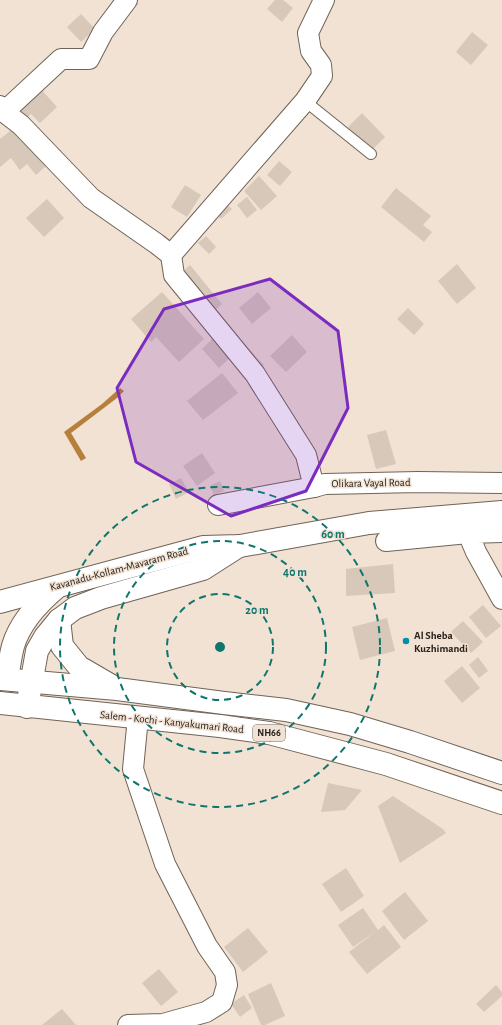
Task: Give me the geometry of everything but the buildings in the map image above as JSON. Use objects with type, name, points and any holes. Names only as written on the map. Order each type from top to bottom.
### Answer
[{"type":"main road","name":"Kavanadu-Kollam-Mavaram Road","points":[[0,602],[203,547],[240,546],[369,523],[502,512]]},
{"type":"main road","name":"Kavanadu-Kollam-Mavaram Road","points":[[27,707],[37,651],[45,637],[59,620],[75,608],[101,598],[203,569],[240,546]]},
{"type":"main road","points":[[3,679],[13,645],[24,622],[41,601],[60,585]]},
{"type":"main road","points":[[59,620],[62,646],[79,667],[117,689]]},
{"type":"main road","name":"NH66","points":[[3,679],[117,689],[224,704],[286,710],[350,724],[410,742],[502,773]]},
{"type":"main road","name":"Salem - Kochi - Kanyakumari Road","points":[[0,703],[220,726],[269,733],[386,764],[502,803]]},
{"type":"street","points":[[127,0],[103,32],[89,59],[61,59],[2,109],[21,125],[91,198],[171,255],[174,275],[255,374],[306,455],[314,487]]},
{"type":"street","points":[[171,255],[305,101],[322,76],[320,65],[311,51],[308,33],[324,0]]},
{"type":"street","name":"Olikara Vayal Road","points":[[218,505],[325,484],[418,482],[502,483]]},
{"type":"street","points":[[386,541],[468,533],[502,532]]},
{"type":"street","points":[[468,533],[476,552],[502,599]]},
{"type":"street","points":[[128,1025],[163,1024],[206,1012],[222,1002],[227,986],[225,972],[207,946],[165,864],[133,770],[138,718]]},
{"type":"lane","points":[[305,101],[371,154]]},
{"type":"highlighted area","points":[[270,279],[338,331],[348,408],[306,491],[231,516],[136,462],[117,388],[164,309]]},
{"type":"shaded area","points":[[120,388],[124,391],[117,398],[71,433],[86,458],[81,461],[64,432],[102,404]]},
{"type":"place","name":"Al Sheba Kuzhimandi","points":[[406,641]]}]
